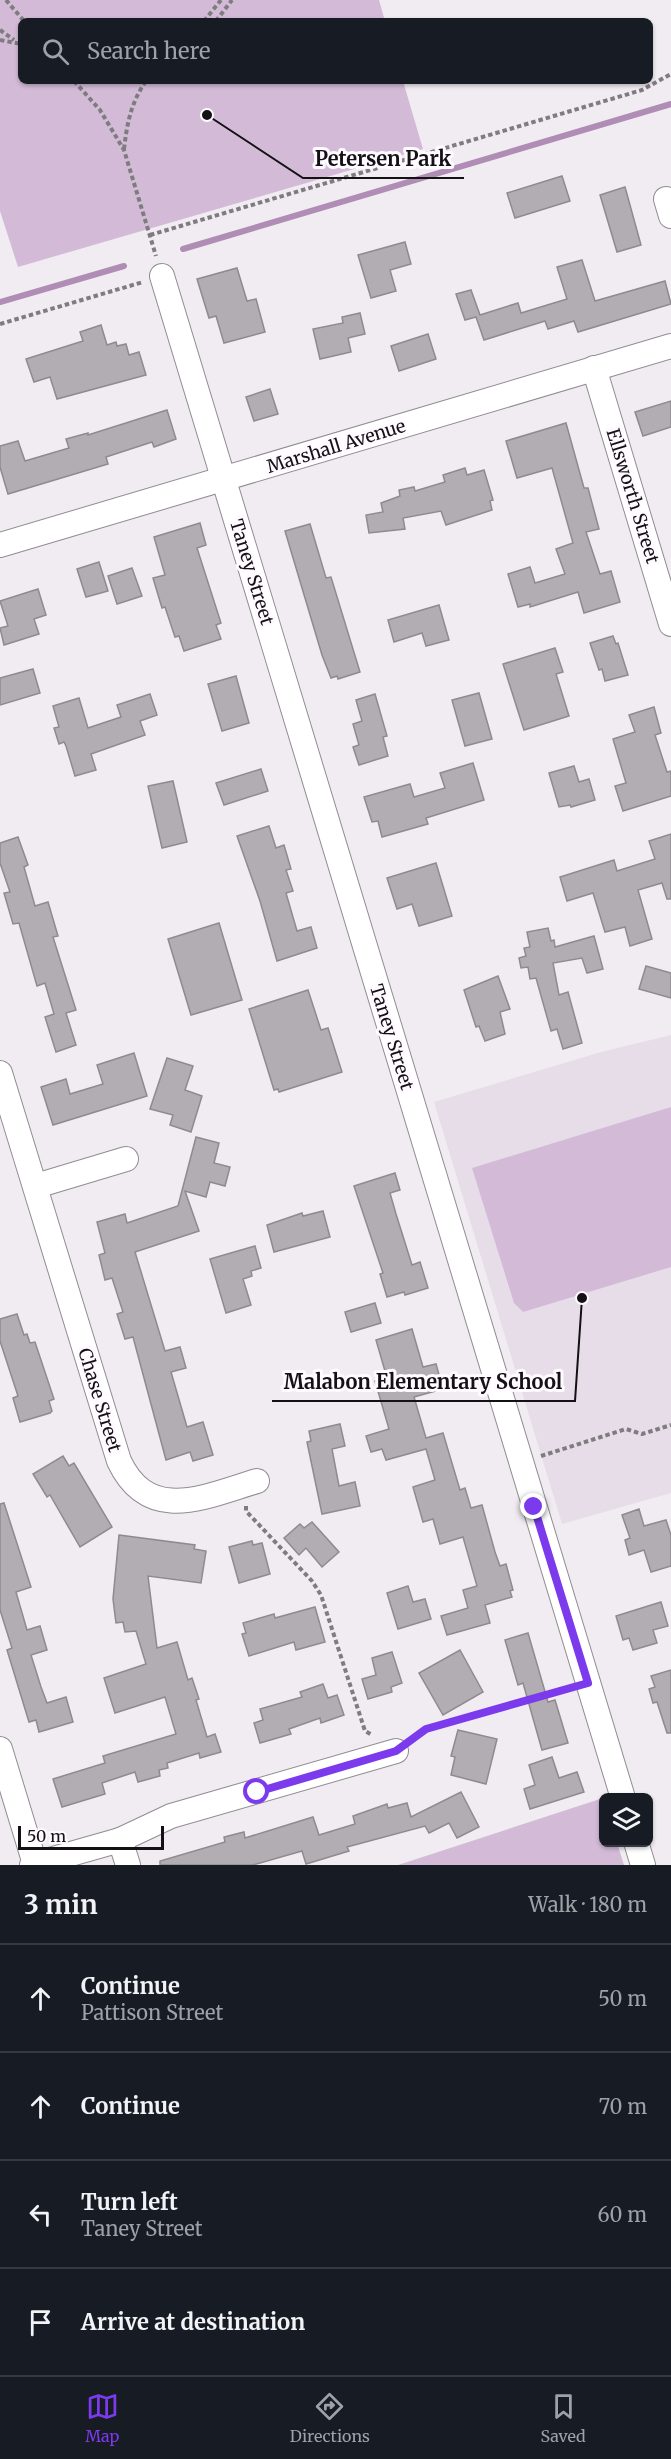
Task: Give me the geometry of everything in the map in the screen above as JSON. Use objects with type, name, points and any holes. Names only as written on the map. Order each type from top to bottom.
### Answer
[{"type":"street","name":"Taney Street","points":[[162,276],[622,1793]]},
{"type":"street","name":"Marshall Avenue","points":[[0,545],[671,346]]},
{"type":"street","name":"Ellsworth Street","points":[[594,368],[671,624]]},
{"type":"street","name":"Chase Street","points":[[0,1073],[119,1461],[125,1474],[138,1489],[169,1502],[187,1502],[257,1481]]},
{"type":"street","points":[[36,1186],[126,1159]]},
{"type":"street","points":[[0,1749],[33,1864],[120,1840],[171,1816],[396,1751]]},
{"type":"street","points":[[120,1840],[128,1865]]},
{"type":"street","points":[[638,1847],[643,1865]]},
{"type":"path","points":[[6,0],[21,18]]},
{"type":"path","points":[[206,18],[221,0]]},
{"type":"path","points":[[218,18],[232,0]]},
{"type":"path","points":[[0,30],[18,42]]},
{"type":"path","points":[[0,40],[18,43]]},
{"type":"path","points":[[653,83],[671,74]]},
{"type":"path","points":[[77,84],[100,110],[124,150],[150,235],[634,93],[652,84]]},
{"type":"path","points":[[124,150],[127,123],[133,104],[144,84]]},
{"type":"path","points":[[0,324],[162,276]]},
{"type":"path","points":[[521,1462],[626,1429],[642,1434],[671,1425]]},
{"type":"path","points":[[257,1481],[245,1501],[246,1511],[312,1581],[321,1594],[365,1731],[396,1751],[426,1729],[588,1683]]},
{"type":"shaded area","points":[[0,0],[379,0],[384,18],[18,18],[18,84],[404,84],[423,149],[18,267],[0,211]]},
{"type":"shaded area","points":[[671,1035],[671,1493],[562,1524],[434,1102],[601,1052]]},
{"type":"shaded area","points":[[671,1107],[671,1267],[523,1312],[514,1303],[472,1168]]},
{"type":"shaded area","points":[[599,1799],[599,1847],[618,1847],[624,1865],[398,1865]]},
{"type":"building","points":[[562,176],[570,201],[515,218],[507,193]]},
{"type":"building","points":[[625,187],[641,245],[617,252],[600,195]]},
{"type":"building","points":[[405,242],[411,264],[390,270],[396,291],[371,298],[358,255]]},
{"type":"building","points":[[582,260],[595,301],[665,281],[671,304],[578,332],[574,321],[548,329],[545,321],[484,340],[476,317],[465,320],[456,294],[471,290],[480,315],[518,303],[521,313],[567,299],[557,267]]},
{"type":"building","points":[[237,268],[247,301],[256,299],[265,332],[224,343],[216,316],[209,318],[197,279]]},
{"type":"building","points":[[360,313],[365,334],[348,338],[351,352],[320,359],[313,329],[343,323],[342,317]]},
{"type":"building","points":[[101,325],[107,345],[116,342],[117,346],[126,344],[129,355],[139,352],[146,375],[57,399],[50,377],[34,382],[26,359],[83,341],[80,332]]},
{"type":"building","points":[[428,334],[436,359],[399,371],[391,346]]},
{"type":"building","points":[[270,389],[278,414],[254,421],[246,397]]},
{"type":"building","points":[[671,401],[671,427],[643,436],[635,412]]},
{"type":"building","points":[[167,410],[176,439],[154,447],[152,442],[106,457],[108,464],[8,494],[0,467],[0,446],[18,441],[25,461],[69,448],[66,439],[88,433],[88,435]]},
{"type":"building","points":[[566,423],[584,488],[588,488],[599,529],[586,532],[600,574],[611,571],[620,602],[584,613],[578,592],[530,607],[530,604],[518,607],[508,574],[530,567],[535,583],[565,574],[556,549],[573,543],[552,468],[517,478],[506,441]]},
{"type":"building","points":[[465,468],[467,475],[484,470],[493,500],[490,501],[492,510],[446,525],[441,511],[403,518],[405,529],[369,533],[366,515],[383,512],[381,503],[400,496],[399,490],[414,487],[415,491],[445,482],[443,475]]},
{"type":"building","points":[[200,523],[206,545],[197,548],[221,623],[216,625],[221,639],[184,651],[179,636],[175,637],[165,607],[162,608],[153,578],[165,575],[154,537]]},
{"type":"building","points":[[310,524],[326,578],[331,577],[360,672],[338,679],[337,676],[331,678],[322,655],[285,531]]},
{"type":"building","points":[[99,562],[108,591],[86,597],[77,569]]},
{"type":"building","points":[[132,568],[142,596],[117,604],[108,576]]},
{"type":"building","points":[[38,589],[46,615],[34,619],[39,634],[4,645],[0,628],[8,626],[0,601]]},
{"type":"building","points":[[439,605],[449,640],[426,646],[422,633],[394,642],[388,620]]},
{"type":"building","points":[[613,636],[616,644],[618,643],[628,675],[605,681],[590,643]]},
{"type":"building","points":[[555,648],[563,672],[556,674],[569,716],[524,730],[503,664]]},
{"type":"building","points":[[33,669],[40,693],[0,705],[0,678]]},
{"type":"building","points":[[236,676],[249,723],[222,731],[208,684]]},
{"type":"building","points":[[479,693],[492,739],[465,746],[452,700]]},
{"type":"building","points":[[150,694],[157,715],[140,721],[145,735],[91,754],[96,770],[75,776],[64,742],[59,744],[54,728],[59,727],[53,706],[79,698],[88,728],[121,717],[117,705]]},
{"type":"building","points":[[375,694],[387,736],[383,737],[388,756],[359,765],[353,747],[359,745],[353,724],[362,721],[356,700]]},
{"type":"building","points":[[654,707],[661,733],[655,735],[667,772],[671,771],[671,796],[623,811],[615,786],[626,783],[613,739],[635,732],[629,715]]},
{"type":"building","points":[[473,763],[484,800],[426,818],[428,824],[382,837],[378,821],[372,822],[364,797],[410,784],[414,797],[445,788],[440,773]]},
{"type":"building","points":[[574,766],[579,782],[589,779],[595,800],[571,807],[570,805],[559,807],[549,773]]},
{"type":"building","points":[[261,769],[268,791],[224,805],[216,783]]},
{"type":"building","points":[[173,781],[187,842],[162,848],[148,786]]},
{"type":"building","points":[[269,826],[276,848],[284,845],[291,869],[286,870],[293,891],[286,893],[297,931],[311,927],[317,948],[277,961],[260,901],[237,836]]},
{"type":"building","points":[[671,834],[671,899],[667,899],[662,883],[638,890],[652,939],[630,946],[625,927],[605,932],[593,893],[567,901],[560,877],[614,860],[617,871],[655,859],[649,841]]},
{"type":"building","points":[[18,837],[28,865],[24,867],[35,906],[48,902],[58,936],[53,937],[76,1010],[66,1013],[76,1045],[56,1052],[45,1017],[54,1014],[45,983],[37,986],[19,923],[13,924],[4,893],[10,892],[0,863],[0,843]]},
{"type":"building","points":[[436,863],[452,916],[419,926],[412,904],[397,909],[387,878]]},
{"type":"building","points":[[219,923],[242,1000],[191,1015],[168,939]]},
{"type":"building","points":[[548,928],[555,947],[594,936],[603,969],[587,973],[582,958],[553,963],[559,995],[568,992],[582,1043],[563,1049],[557,1029],[551,1031],[536,978],[530,979],[528,967],[521,968],[519,958],[526,956],[524,948],[530,947],[527,932]]},
{"type":"building","points":[[646,966],[671,973],[671,998],[639,989]]},
{"type":"building","points":[[498,976],[510,1009],[500,1012],[505,1034],[485,1041],[479,1026],[476,1027],[464,990]]},
{"type":"building","points":[[308,990],[321,1030],[328,1028],[342,1072],[279,1092],[278,1089],[274,1090],[249,1009]]},
{"type":"building","points":[[134,1053],[147,1096],[53,1125],[41,1087],[66,1079],[70,1094],[103,1084],[97,1065]]},
{"type":"building","points":[[167,1058],[193,1066],[185,1090],[202,1096],[191,1132],[170,1125],[173,1115],[150,1109]]},
{"type":"building","points":[[196,1137],[219,1143],[214,1163],[230,1167],[225,1186],[210,1182],[206,1197],[185,1191],[199,1231],[135,1252],[165,1351],[180,1347],[186,1368],[171,1372],[187,1427],[203,1422],[213,1455],[193,1461],[190,1452],[166,1460],[133,1337],[125,1339],[117,1314],[123,1312],[112,1278],[105,1280],[99,1255],[105,1253],[97,1222],[125,1214],[127,1223],[178,1206]]},
{"type":"building","points":[[395,1173],[400,1190],[390,1193],[396,1214],[412,1265],[420,1262],[428,1288],[405,1295],[404,1292],[387,1297],[380,1274],[383,1273],[354,1186]]},
{"type":"building","points":[[323,1211],[330,1237],[274,1252],[267,1225],[302,1213],[303,1216]]},
{"type":"building","points":[[255,1246],[261,1268],[251,1271],[252,1276],[243,1279],[251,1305],[226,1313],[210,1259]]},
{"type":"building","points":[[375,1303],[381,1323],[351,1332],[345,1312]]},
{"type":"building","points":[[17,1314],[24,1335],[27,1334],[30,1343],[35,1342],[54,1399],[49,1401],[52,1411],[50,1413],[20,1422],[13,1398],[18,1396],[0,1341],[0,1319]]},
{"type":"building","points":[[412,1329],[423,1367],[436,1364],[443,1389],[414,1397],[426,1438],[443,1433],[460,1490],[465,1488],[471,1508],[482,1505],[500,1566],[506,1564],[513,1590],[510,1591],[512,1597],[485,1605],[490,1623],[447,1635],[441,1616],[468,1608],[463,1590],[477,1586],[463,1537],[440,1544],[433,1519],[423,1522],[413,1487],[435,1480],[426,1449],[386,1460],[382,1449],[371,1452],[366,1436],[389,1429],[375,1381],[387,1378],[376,1340]]},
{"type":"building","points":[[340,1424],[345,1446],[332,1449],[339,1486],[355,1482],[360,1506],[322,1514],[307,1442],[311,1441],[309,1431]]},
{"type":"building","points":[[63,1456],[69,1466],[74,1463],[112,1527],[80,1547],[50,1495],[47,1497],[33,1474]]},
{"type":"building","points":[[4,1503],[31,1587],[16,1592],[27,1630],[40,1626],[47,1650],[31,1655],[41,1687],[47,1703],[66,1697],[73,1722],[39,1732],[36,1720],[29,1722],[7,1650],[12,1648],[0,1610],[0,1504]]},
{"type":"building","points":[[639,1509],[644,1526],[666,1520],[671,1535],[671,1566],[651,1572],[644,1550],[629,1555],[625,1540],[630,1538],[622,1515]]},
{"type":"building","points":[[312,1522],[339,1552],[322,1567],[306,1548],[299,1555],[284,1538],[300,1524],[304,1528]]},
{"type":"building","points":[[119,1535],[195,1545],[194,1549],[206,1551],[201,1583],[148,1576],[157,1648],[177,1642],[188,1680],[192,1678],[199,1699],[196,1700],[207,1737],[215,1734],[221,1752],[200,1758],[199,1753],[167,1763],[168,1768],[159,1770],[160,1776],[138,1782],[135,1772],[102,1783],[105,1794],[62,1807],[53,1779],[105,1763],[103,1756],[176,1734],[165,1697],[115,1713],[104,1678],[146,1664],[136,1631],[125,1632],[123,1622],[116,1623],[113,1599]]},
{"type":"building","points":[[252,1541],[253,1545],[262,1543],[270,1574],[239,1583],[229,1547]]},
{"type":"building","points":[[408,1586],[413,1602],[425,1599],[431,1619],[398,1629],[387,1593]]},
{"type":"building","points":[[661,1602],[668,1626],[653,1630],[657,1643],[633,1650],[629,1638],[623,1640],[616,1616]]},
{"type":"building","points":[[315,1607],[325,1642],[296,1650],[294,1642],[249,1656],[242,1634],[246,1633],[243,1623],[274,1614],[275,1618]]},
{"type":"building","points":[[528,1633],[548,1702],[555,1700],[568,1743],[542,1750],[523,1683],[518,1685],[505,1640]]},
{"type":"building","points":[[460,1650],[483,1692],[443,1715],[419,1673]]},
{"type":"building","points":[[392,1652],[402,1683],[391,1687],[392,1692],[368,1699],[362,1679],[376,1675],[372,1658]]},
{"type":"building","points":[[671,1670],[671,1733],[667,1733],[657,1702],[653,1703],[649,1689],[655,1687],[651,1676]]},
{"type":"building","points":[[323,1684],[328,1698],[337,1695],[344,1715],[321,1723],[320,1718],[289,1729],[291,1734],[260,1743],[254,1723],[263,1720],[260,1709],[302,1697],[300,1692]]},
{"type":"building","points":[[458,1730],[497,1739],[486,1784],[451,1775],[455,1757],[451,1756]]},
{"type":"building","points":[[552,1757],[559,1778],[577,1772],[584,1792],[530,1809],[524,1789],[535,1785],[529,1765]]},
{"type":"building","points":[[461,1792],[479,1827],[457,1838],[449,1823],[429,1833],[425,1826],[347,1847],[349,1851],[306,1864],[302,1851],[253,1865],[160,1865],[160,1861],[225,1842],[224,1837],[244,1832],[245,1838],[313,1817],[319,1835],[355,1824],[353,1816],[387,1804],[388,1808],[407,1803],[411,1817]]},
{"type":"waterway","points":[[183,249],[671,104]]},
{"type":"waterway","points":[[0,302],[124,266]]},
{"type":"place","name":"Petersen Park","points":[[207,115]]},
{"type":"place","name":"Malabon Elementary School","points":[[582,1298]]},
{"type":"route","points":[[257,1792],[396,1751],[426,1729],[588,1683],[534,1507]]}]
